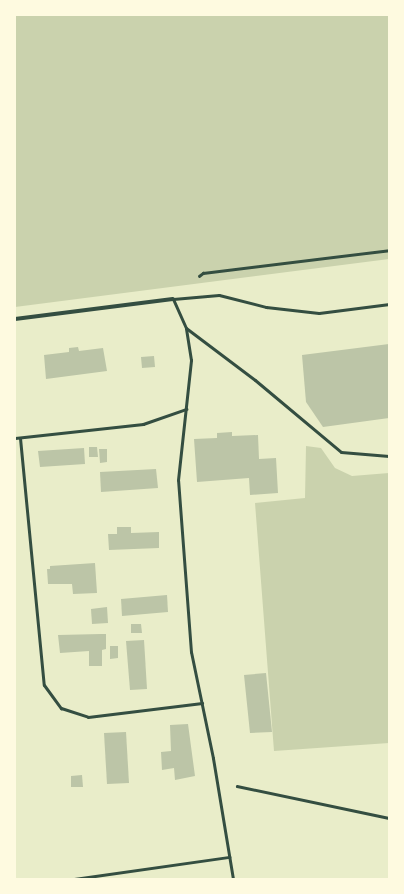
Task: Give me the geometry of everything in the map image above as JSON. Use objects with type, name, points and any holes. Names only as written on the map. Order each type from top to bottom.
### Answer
[{"type":"street","points":[[15,319],[173,299]]},
{"type":"lane","points":[[232,879],[217,781],[202,703],[190,652],[178,480],[190,360],[186,328],[173,299],[219,294],[266,307],[319,313],[389,304]]},
{"type":"lane","points":[[186,328],[255,380],[341,452],[389,456]]},
{"type":"lane","points":[[15,438],[143,424],[186,409]]},
{"type":"lane","points":[[20,438],[44,685],[61,708],[88,717],[202,703]]},
{"type":"lane","points":[[74,879],[229,857]]},
{"type":"path","points":[[173,299],[203,273],[389,250]]},
{"type":"path","points":[[217,781],[389,818]]},
{"type":"green space","points":[[15,15],[389,15],[389,259],[15,307]]},
{"type":"green space","points":[[306,446],[321,448],[335,468],[352,476],[389,473],[389,743],[274,751],[255,503],[305,498]]},
{"type":"building","points":[[389,344],[389,418],[323,427],[306,402],[302,355]]},
{"type":"building","points":[[78,347],[79,351],[103,348],[107,371],[46,379],[44,355],[69,352],[69,348]]},
{"type":"building","points":[[154,356],[155,367],[142,368],[141,357]]},
{"type":"building","points":[[232,432],[232,436],[258,435],[259,459],[276,458],[278,493],[250,495],[249,478],[197,482],[194,439],[217,438],[217,433]]},
{"type":"building","points":[[89,447],[97,447],[98,457],[89,457]]},
{"type":"building","points":[[84,448],[85,464],[40,467],[38,451]]},
{"type":"building","points":[[99,449],[107,449],[107,462],[100,463]]},
{"type":"building","points":[[156,469],[158,488],[101,492],[100,472]]},
{"type":"building","points":[[117,527],[131,527],[131,533],[159,532],[159,548],[109,550],[108,534],[117,534]]},
{"type":"building","points":[[95,563],[97,593],[73,594],[72,584],[48,584],[47,569],[50,569],[50,566]]},
{"type":"building","points":[[167,595],[168,612],[122,616],[121,599]]},
{"type":"building","points":[[107,607],[108,623],[92,624],[91,609]]},
{"type":"building","points":[[131,624],[141,624],[142,633],[131,633]]},
{"type":"building","points":[[106,634],[106,649],[102,650],[102,666],[89,666],[89,651],[60,653],[58,635]]},
{"type":"building","points":[[144,640],[147,689],[130,690],[126,641]]},
{"type":"building","points":[[110,646],[118,646],[118,658],[110,659]]},
{"type":"building","points":[[266,673],[272,732],[250,733],[244,675]]},
{"type":"building","points":[[188,724],[195,776],[175,780],[174,768],[162,770],[161,752],[171,751],[170,725]]},
{"type":"building","points":[[126,732],[129,783],[107,784],[104,733]]},
{"type":"building","points":[[82,775],[83,787],[71,787],[71,776]]}]
